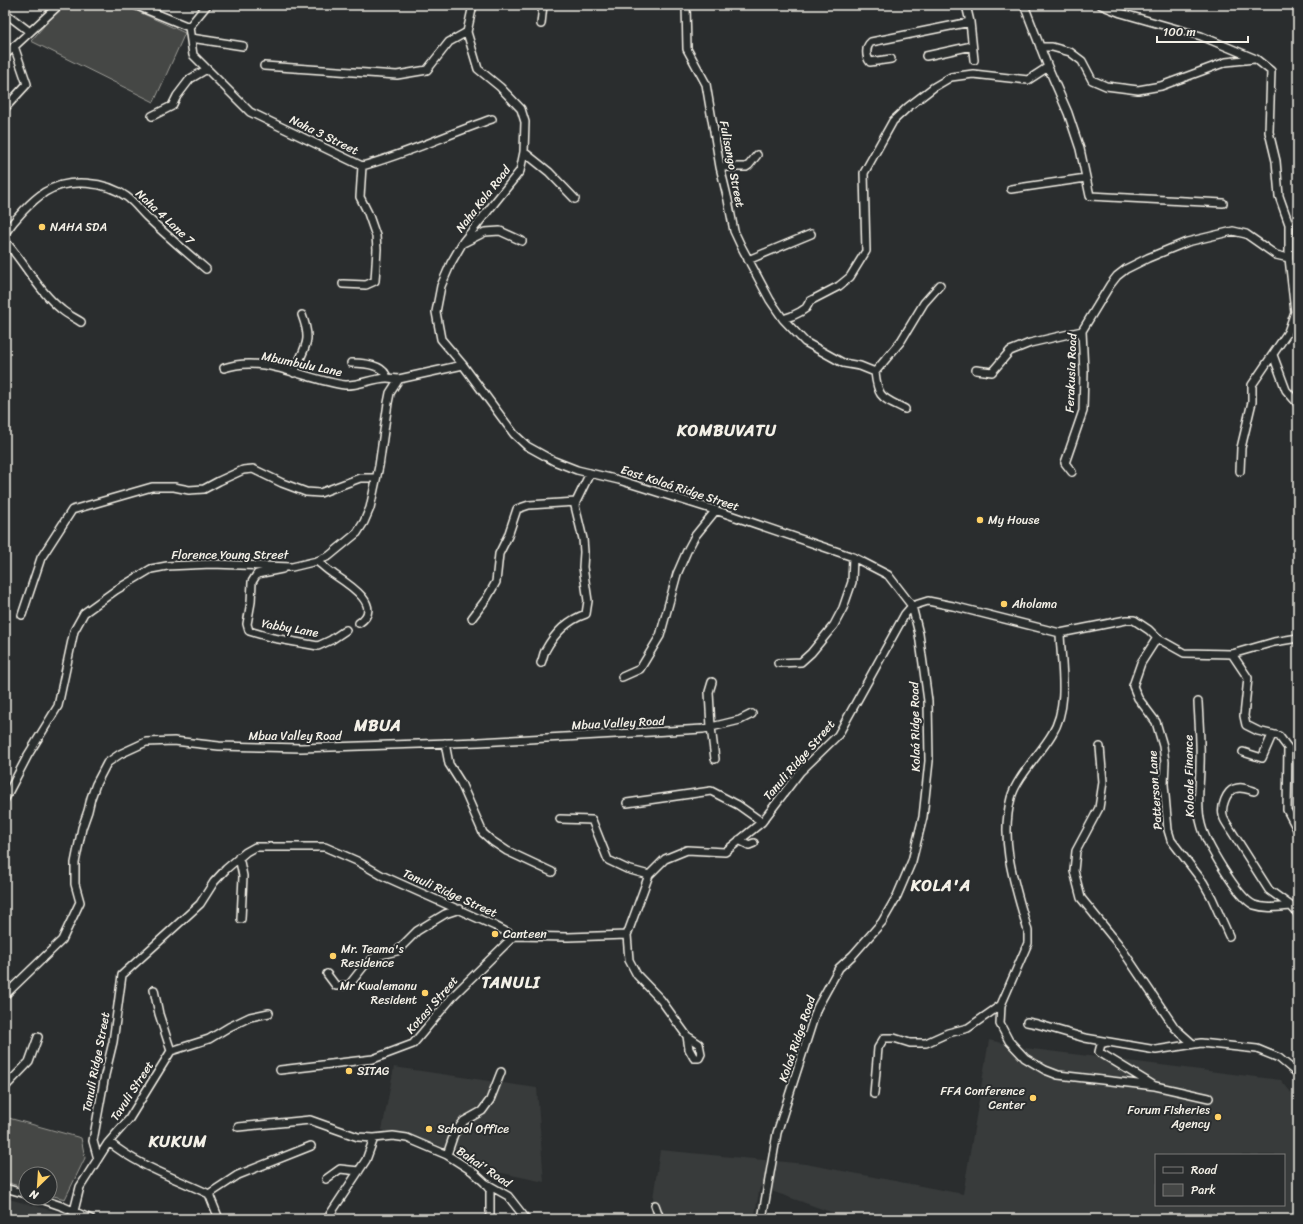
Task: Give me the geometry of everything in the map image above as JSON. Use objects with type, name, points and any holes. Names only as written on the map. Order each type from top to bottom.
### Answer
[{"type":"street","points":[[5,55],[60,5]]},
{"type":"street","points":[[135,5],[189,27],[207,5]]},
{"type":"street","name":"Naha Kola Road","points":[[463,366],[441,339],[436,312],[441,286],[451,263],[463,242],[520,171],[524,152],[526,122],[521,109],[500,87],[478,69],[467,32],[473,5]]},
{"type":"street","points":[[541,24],[543,5]]},
{"type":"street","name":"Fulisango Street","points":[[686,5],[687,49],[706,84],[720,167],[734,231],[748,260],[770,300],[783,319],[805,342],[843,363],[860,366],[875,372]]},
{"type":"street","points":[[966,5],[970,22],[974,60]]},
{"type":"street","points":[[1024,5],[1068,113],[1080,149],[1090,196],[1223,203]]},
{"type":"street","points":[[1101,5],[1121,13],[1201,36],[1256,59],[1271,71],[1269,132],[1276,161],[1279,196],[1289,224],[1289,258],[1295,312],[1288,332],[1252,385],[1252,402],[1241,448],[1240,471]]},
{"type":"street","points":[[5,13],[30,32]]},
{"type":"street","points":[[891,59],[870,62],[868,60],[868,44],[871,42],[970,22]]},
{"type":"street","name":"Naha 3 Street","points":[[189,27],[193,55],[250,112],[362,166],[407,152],[460,130],[492,119]]},
{"type":"street","points":[[264,66],[397,75],[427,70],[449,42],[467,32]]},
{"type":"street","points":[[191,38],[242,46]]},
{"type":"street","points":[[5,108],[27,84],[14,46]]},
{"type":"street","points":[[926,56],[972,46]]},
{"type":"street","points":[[1040,47],[1052,47],[1070,52],[1082,61],[1092,80],[1106,86],[1138,90],[1161,86],[1226,62],[1256,59]]},
{"type":"street","points":[[783,319],[800,312],[806,308],[810,301],[839,286],[850,277],[866,250],[864,173],[892,122],[908,107],[934,87],[951,77],[973,74],[1028,80],[1048,67]]},
{"type":"street","points":[[152,116],[172,106],[177,96],[190,79],[207,69]]},
{"type":"street","points":[[524,152],[549,172],[575,199]]},
{"type":"street","points":[[720,167],[746,167],[756,155]]},
{"type":"street","points":[[343,284],[366,285],[375,281],[377,249],[376,236],[360,196],[362,166]]},
{"type":"street","points":[[1012,189],[1086,178]]},
{"type":"street","name":"Naha 4 Lane 7","points":[[5,233],[32,201],[46,192],[61,185],[87,183],[104,186],[126,197],[145,216],[206,269]]},
{"type":"street","points":[[463,242],[485,232],[500,231],[522,241]]},
{"type":"street","name":"Ferakusia Road","points":[[1072,472],[1065,464],[1083,411],[1084,372],[1082,331],[1117,276],[1148,258],[1187,242],[1233,231],[1246,234],[1276,255],[1289,258]]},
{"type":"street","points":[[748,260],[811,234]]},
{"type":"street","points":[[5,241],[17,254],[44,293],[62,311],[81,322]]},
{"type":"street","points":[[905,409],[887,400],[880,394],[876,386],[875,372],[901,341],[924,303],[940,285]]},
{"type":"street","points":[[294,373],[308,339],[302,315]]},
{"type":"street","points":[[976,370],[992,372],[1010,351],[1030,343],[1082,331]]},
{"type":"street","points":[[1273,355],[1286,390],[1298,404]]},
{"type":"street","points":[[351,362],[365,363],[375,366],[386,374],[387,378]]},
{"type":"street","name":"Mbumbulu Lane","points":[[224,368],[232,365],[262,365],[317,380],[346,385],[387,378],[399,379]]},
{"type":"street","points":[[399,379],[463,366]]},
{"type":"street","name":"East Kolaá Ridge Street","points":[[463,366],[514,434],[527,446],[554,461],[577,470],[619,480],[716,510],[853,557],[888,575],[912,606]]},
{"type":"street","name":"Florence Young Street","points":[[5,799],[28,755],[58,706],[74,631],[84,613],[116,590],[151,570],[167,566],[212,564],[292,566],[317,561],[329,556],[357,533],[370,508],[390,392],[399,379]]},
{"type":"street","points":[[22,615],[41,558],[72,510],[152,488],[174,487],[188,490],[204,490],[219,480],[243,470],[253,469],[282,483],[306,492],[320,492],[360,478],[376,478]]},
{"type":"street","points":[[541,663],[544,652],[562,628],[575,618],[586,614],[588,601],[583,566],[583,539],[576,511],[576,502],[590,473]]},
{"type":"street","points":[[472,618],[487,598],[496,582],[499,554],[508,536],[517,509],[529,506],[576,502]]},
{"type":"street","points":[[622,677],[640,669],[660,636],[677,574],[686,551],[695,536],[716,510]]},
{"type":"street","points":[[778,663],[801,662],[811,653],[834,625],[843,608],[852,582],[853,557]]},
{"type":"street","points":[[317,561],[358,591],[365,601],[369,610],[366,619],[359,623]]},
{"type":"street","name":"Yabby Lane","points":[[292,566],[257,574],[252,582],[252,602],[247,624],[249,631],[273,638],[318,646],[331,640],[346,630]]},
{"type":"street","points":[[912,606],[928,601],[1060,633],[1126,620],[1134,620],[1149,630],[1157,638],[1184,653],[1232,654],[1274,642],[1298,638]]},
{"type":"street","name":"Tanuli Ridge Street","points":[[98,1159],[93,1141],[104,1075],[113,1042],[122,974],[200,904],[214,882],[226,869],[255,847],[325,848],[357,861],[380,875],[460,909],[514,936],[568,937],[627,935],[649,876],[665,859],[687,850],[726,852],[762,822],[800,772],[838,735],[905,614],[912,606]]},
{"type":"street","name":"Kolaá Ridge Road","points":[[762,1219],[777,1133],[817,1008],[839,968],[882,922],[897,896],[912,861],[923,817],[929,761],[928,701],[919,634],[912,606]]},
{"type":"street","points":[[1060,633],[1063,694],[1060,712],[1053,733],[1021,778],[1011,797],[1007,829],[1008,859],[1028,931],[1028,943],[1001,1004],[1000,1024],[1009,1041],[1025,1058],[1045,1070],[1058,1075],[1155,1086],[1209,1098]]},
{"type":"street","name":"Patterson Lane","points":[[1157,638],[1141,663],[1133,686],[1138,698],[1156,722],[1163,746],[1165,762],[1164,784],[1168,830],[1171,840],[1203,882],[1229,936]]},
{"type":"street","points":[[1232,654],[1248,678],[1244,716],[1246,725],[1258,732],[1279,736],[1288,748],[1287,810],[1298,830]]},
{"type":"street","points":[[712,682],[709,692],[715,759]]},
{"type":"street","name":"Koloale Finance","points":[[1198,702],[1200,766],[1199,804],[1201,824],[1207,840],[1230,879],[1252,904],[1265,908],[1291,906]]},
{"type":"street","name":"Mbua Valley Road","points":[[5,995],[62,940],[80,902],[75,884],[75,863],[82,828],[91,798],[96,784],[107,763],[120,754],[146,742],[174,741],[219,746],[301,748],[495,742],[703,729],[740,720],[752,714]]},
{"type":"street","points":[[1243,752],[1262,758],[1272,735]]},
{"type":"street","points":[[445,743],[449,764],[460,783],[483,833],[507,851],[552,872]]},
{"type":"street","points":[[1100,747],[1103,782],[1099,808],[1076,851],[1074,871],[1081,898],[1119,945],[1175,1028],[1193,1044]]},
{"type":"street","points":[[1254,791],[1243,788],[1236,788],[1231,791],[1228,794],[1222,815],[1269,890],[1291,906],[1298,914]]},
{"type":"street","points":[[627,803],[711,792],[738,805],[762,822]]},
{"type":"street","points":[[560,819],[592,820],[608,860],[627,869],[649,876]]},
{"type":"street","points":[[739,840],[749,845],[754,842]]},
{"type":"street","points":[[239,858],[243,876],[242,918]]},
{"type":"street","points":[[326,974],[336,986],[350,985],[364,966],[376,956],[396,951],[417,931],[445,914],[460,909]]},
{"type":"street","points":[[627,935],[629,960],[637,975],[661,1000],[687,1036]]},
{"type":"street","name":"Kotasi Street","points":[[280,1070],[374,1059],[413,1044],[454,995],[514,936]]},
{"type":"street","points":[[154,990],[159,1014],[170,1051],[209,1039],[250,1017],[269,1013]]},
{"type":"street","points":[[874,1094],[878,1048],[884,1038],[894,1038],[910,1043],[926,1043],[948,1033],[968,1028],[1001,1004]]},
{"type":"street","points":[[1027,1022],[1085,1038],[1156,1050],[1201,1043],[1258,1048],[1279,1058],[1298,1074]]},
{"type":"street","points":[[5,1087],[29,1062],[38,1037]]},
{"type":"street","points":[[1108,1042],[1101,1044],[1098,1052],[1155,1086]]},
{"type":"street","name":"Tavuli Street","points":[[73,1215],[80,1187],[109,1142],[129,1119],[170,1051]]},
{"type":"street","points":[[448,1155],[454,1134],[464,1121],[482,1111],[490,1100],[500,1072]]},
{"type":"street","name":"Bahai' Road","points":[[238,1127],[310,1120],[353,1136],[374,1138],[393,1136],[407,1138],[448,1155],[472,1171],[485,1184],[508,1196],[526,1219]]},
{"type":"street","points":[[327,1219],[366,1160],[374,1138]]},
{"type":"street","points":[[109,1142],[123,1154],[167,1176],[209,1194],[219,1219]]},
{"type":"street","points":[[209,1194],[238,1175],[311,1146]]},
{"type":"street","points":[[326,1179],[340,1169],[359,1171]]},
{"type":"street","points":[[485,1184],[490,1190],[490,1214],[488,1219]]},
{"type":"street","points":[[5,1188],[18,1192]]},
{"type":"street","points":[[58,1205],[64,1207],[73,1215],[91,1219]]},
{"type":"street","points":[[655,1205],[660,1219]]},
{"type":"shaded area","points":[[989,1040],[1025,1048],[1281,1080],[1298,1101],[1298,1219],[850,1219],[760,1187],[754,1219],[650,1219],[660,1150],[806,1164],[963,1194]]},
{"type":"shaded area","points":[[394,1067],[537,1088],[544,1182],[478,1168],[438,1145],[382,1130]]},
{"type":"shaded area","points":[[5,1198],[18,1201],[18,1206],[35,1206],[69,1215],[68,1219],[5,1219]]},
{"type":"green space","points":[[62,5],[124,5],[185,33],[154,102],[31,41]]},
{"type":"green space","points":[[5,1117],[81,1138],[85,1158],[65,1199],[58,1197],[58,1166],[18,1166],[18,1186],[5,1182]]},
{"type":"place","name":"NAHA SDA","points":[[42,227]]},
{"type":"place","name":"My House","points":[[980,520]]},
{"type":"place","name":"Aholama","points":[[1004,604]]},
{"type":"place","name":"Canteen","points":[[495,934]]},
{"type":"place","name":"Mr. Teama's Residence","points":[[333,956]]},
{"type":"place","name":"Mr Kwalemanu Resident","points":[[425,993]]},
{"type":"place","name":"SITAG","points":[[349,1071]]},
{"type":"place","name":"FFA Conference Center","points":[[1033,1098]]},
{"type":"place","name":"Forum Fisheries Agency","points":[[1218,1117]]},
{"type":"place","name":"School Office","points":[[429,1129]]},
{"type":"district","name":"KOMBUVATU","points":[[727,430]]},
{"type":"district","name":"MBUA","points":[[378,725]]},
{"type":"district","name":"KOLA'A","points":[[941,885]]},
{"type":"district","name":"TANULI","points":[[511,982]]},
{"type":"district","name":"KUKUM","points":[[178,1141]]}]
